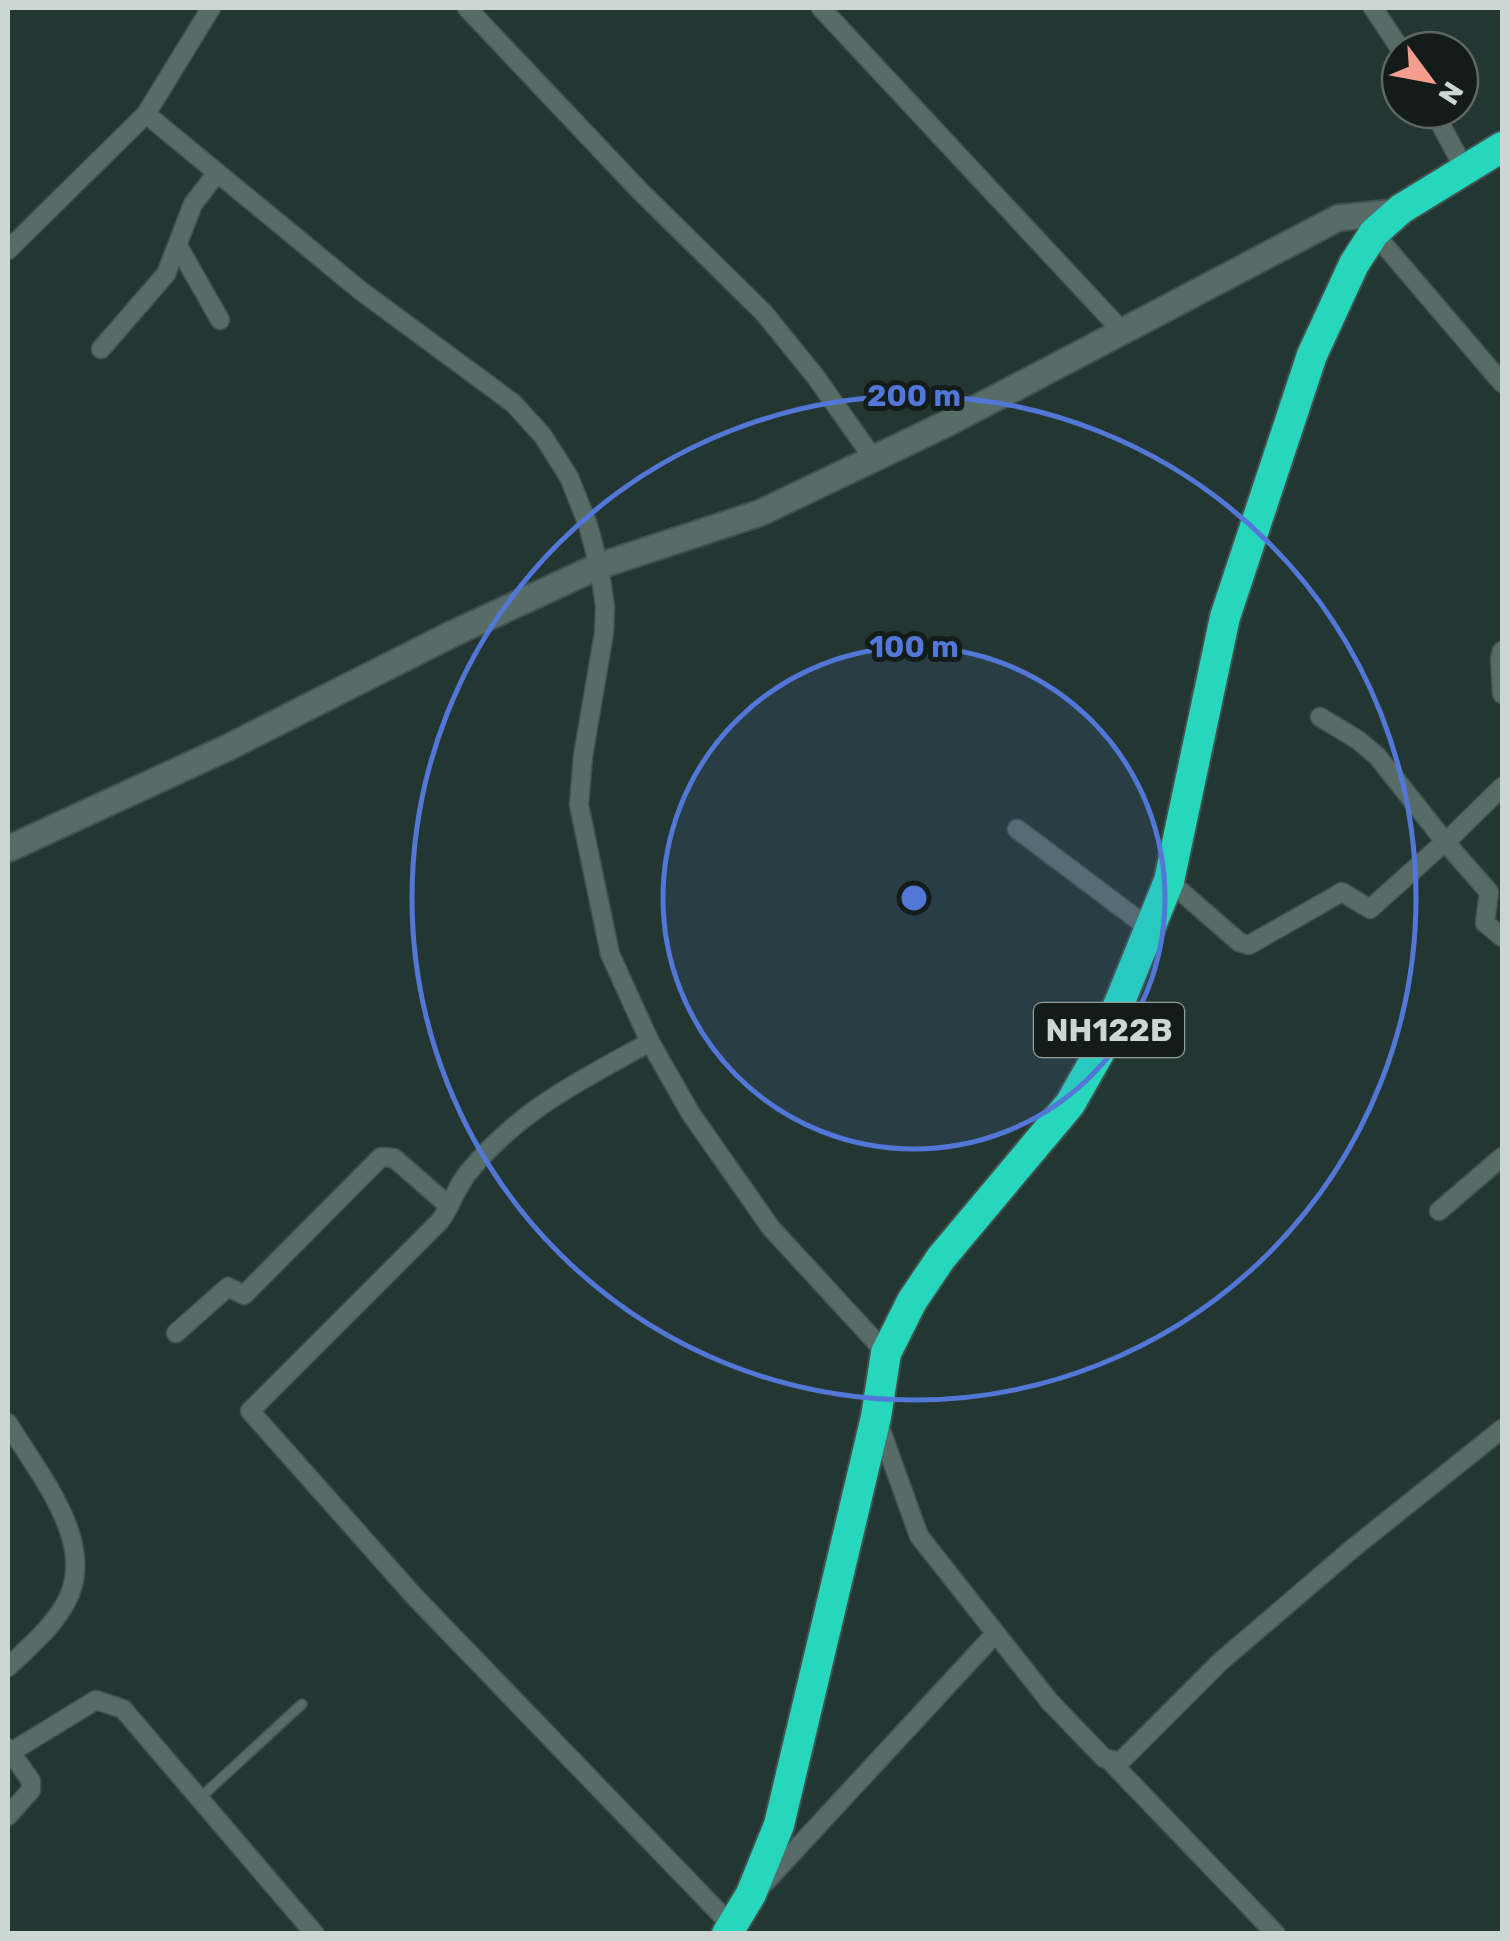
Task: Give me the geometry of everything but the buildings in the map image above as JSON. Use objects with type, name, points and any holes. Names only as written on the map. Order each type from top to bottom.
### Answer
[{"type":"highway","name":"NH122B","points":[[735,1920],[779,1824],[876,1417],[886,1354],[912,1301],[941,1258],[1070,1104],[1099,1053],[1169,881],[1225,616],[1312,355],[1354,264],[1374,232],[1398,212],[1502,147]]},
{"type":"street","points":[[8,250],[146,114],[211,8]]},
{"type":"street","points":[[467,8],[640,191],[764,314],[815,376],[873,458]]},
{"type":"street","points":[[822,8],[1122,331]]},
{"type":"street","points":[[1373,8],[1388,30]]},
{"type":"street","points":[[146,114],[361,290],[513,403],[543,436],[569,477],[599,566],[604,633],[583,756],[579,805],[610,954],[650,1042],[691,1114],[771,1228],[886,1354]]},
{"type":"street","points":[[1444,130],[1465,170]]},
{"type":"street","points":[[100,348],[166,274],[193,204],[217,173]]},
{"type":"street","points":[[8,849],[229,747],[452,634],[599,566],[760,513],[948,423],[1338,218],[1398,212]]},
{"type":"street","points":[[1374,232],[1502,383]]},
{"type":"street","points":[[178,246],[220,320]]},
{"type":"street","points":[[1502,651],[1502,694]]},
{"type":"street","points":[[1320,717],[1377,756],[1489,892],[1485,923],[1502,938]]},
{"type":"street","points":[[1169,881],[1239,942],[1249,946],[1342,892],[1370,909],[1447,843],[1502,788]]},
{"type":"street","points":[[1017,829],[1150,930]]},
{"type":"street","points":[[650,1042],[538,1105],[516,1122],[465,1176],[440,1221],[250,1411],[415,1597],[735,1920],[995,1634]]},
{"type":"street","points":[[176,1334],[230,1286],[244,1295],[381,1157],[394,1158],[449,1206]]},
{"type":"street","points":[[1439,1211],[1502,1157]]},
{"type":"street","points":[[876,1417],[919,1536],[1050,1702],[1276,1934]]},
{"type":"street","points":[[8,1423],[68,1525],[78,1566],[74,1584],[56,1618],[8,1667]]},
{"type":"street","points":[[1110,1761],[1125,1760],[1220,1662],[1352,1549],[1502,1429]]},
{"type":"street","points":[[8,1816],[31,1790],[31,1780],[9,1750],[85,1704],[96,1700],[109,1702],[139,1725],[315,1934]]},
{"type":"lane","points":[[200,1798],[302,1704]]}]
